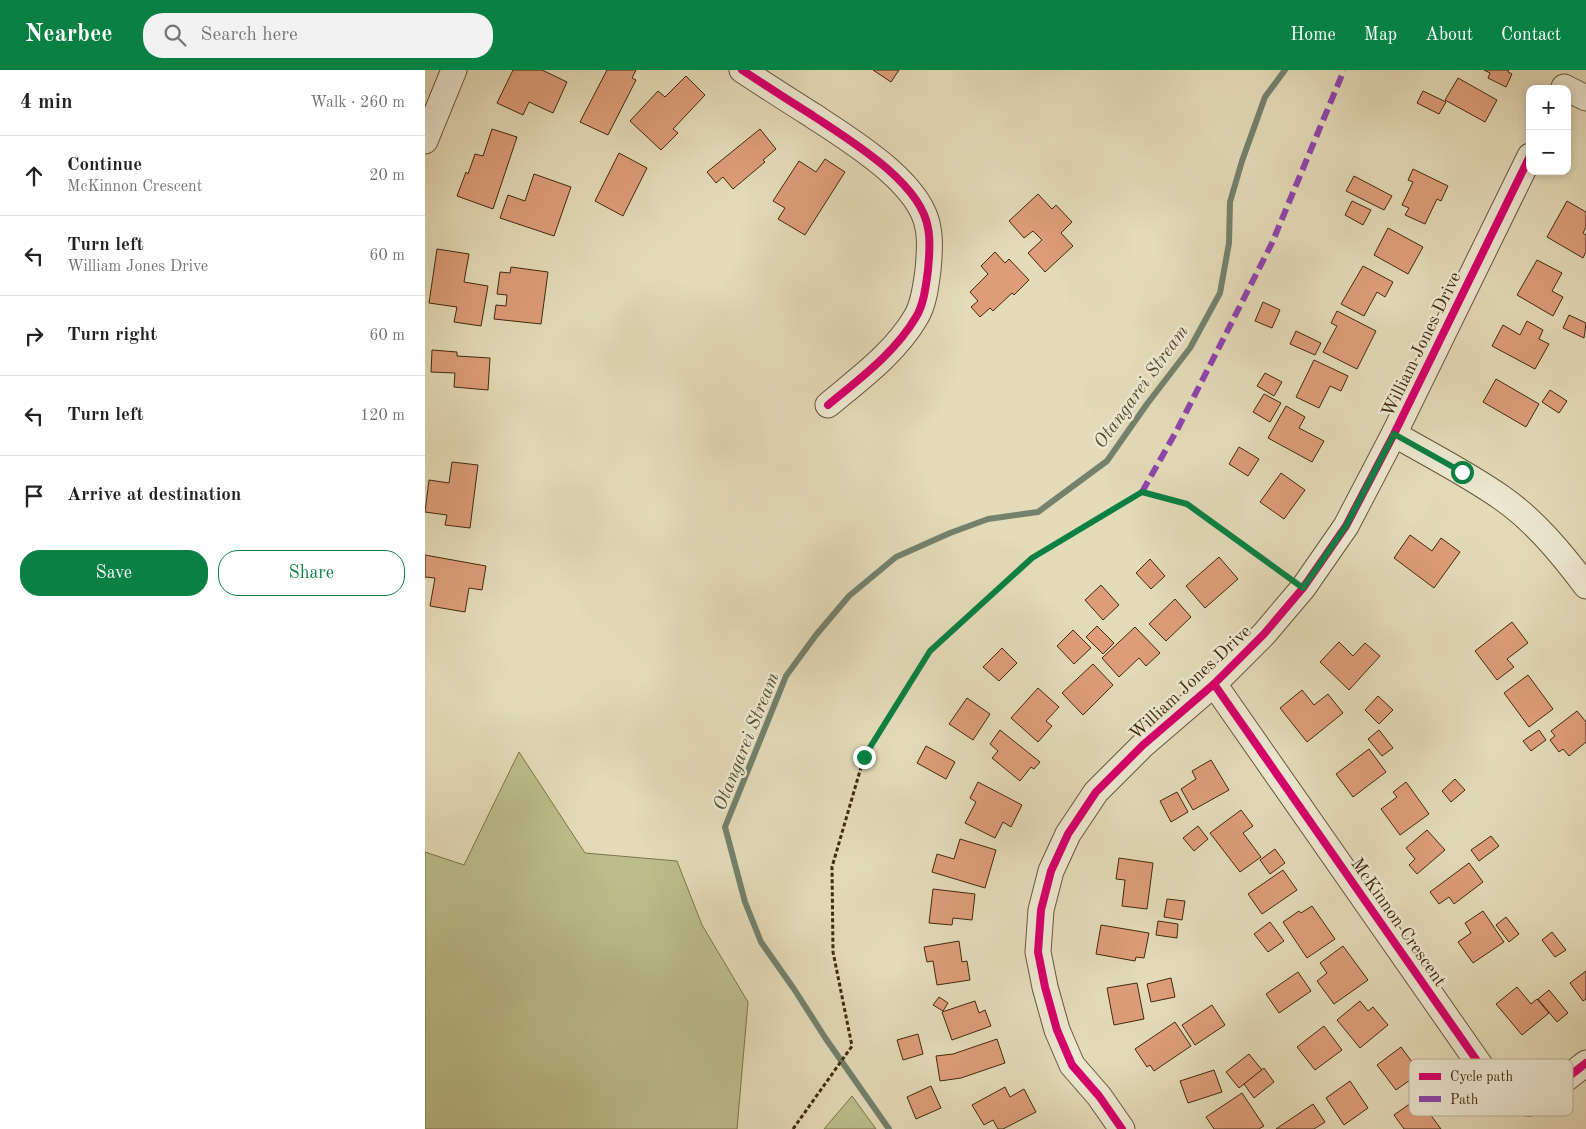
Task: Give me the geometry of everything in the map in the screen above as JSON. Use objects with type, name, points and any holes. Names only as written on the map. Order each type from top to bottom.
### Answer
[{"type":"street","points":[[425,142],[453,70]]},
{"type":"street","points":[[742,70],[855,143],[890,170],[908,190],[921,209],[929,228],[929,258],[925,290],[917,316],[902,338],[877,364],[828,405]]},
{"type":"street","points":[[1567,82],[1586,98]]},
{"type":"street","name":"William Jones Drive","points":[[1122,1129],[1099,1096],[1072,1065],[1057,1030],[1045,987],[1038,952],[1041,910],[1051,871],[1068,834],[1096,792],[1143,746],[1215,684],[1264,634],[1303,588],[1346,526],[1394,434],[1526,164]]},
{"type":"street","points":[[1394,434],[1462,472],[1503,498],[1539,530],[1570,564],[1586,586]]},
{"type":"street","name":"McKinnon Crescent","points":[[1215,684],[1475,1059]]},
{"type":"street","name":"McKinnon Crescent","points":[[1573,1073],[1586,1064]]},
{"type":"path","points":[[793,1129],[852,1046],[833,952],[832,867],[864,757],[930,651],[1032,558],[1142,492],[1187,504],[1303,588]]},
{"type":"green space","points":[[519,752],[585,853],[677,861],[702,925],[748,1002],[737,1129],[425,1129],[425,852],[464,865]]},
{"type":"green space","points":[[852,1096],[876,1129],[824,1129]]},
{"type":"building","points":[[513,70],[542,70],[567,82],[553,113],[529,102],[523,115],[497,103]]},
{"type":"building","points":[[607,70],[636,70],[632,78],[636,80],[608,135],[580,122]]},
{"type":"building","points":[[873,70],[899,70],[891,82]]},
{"type":"building","points":[[1484,70],[1509,70],[1508,72],[1512,74],[1506,87],[1488,78],[1490,73]]},
{"type":"building","points":[[686,76],[705,95],[673,129],[678,133],[661,150],[630,121],[658,91],[665,97]]},
{"type":"building","points":[[1458,78],[1497,100],[1485,122],[1445,100]]},
{"type":"building","points":[[1423,91],[1446,102],[1439,114],[1417,103]]},
{"type":"building","points":[[492,129],[517,137],[493,209],[457,196],[475,154],[483,156]]},
{"type":"building","points":[[760,129],[776,149],[763,160],[765,162],[733,189],[723,177],[716,183],[707,172]]},
{"type":"building","points":[[619,153],[647,168],[623,216],[595,201]]},
{"type":"building","points":[[825,159],[845,172],[805,235],[778,219],[785,208],[773,201],[799,161],[816,172]]},
{"type":"building","points":[[1413,169],[1448,186],[1441,201],[1437,199],[1425,224],[1405,215],[1409,208],[1402,205],[1413,182],[1408,180]]},
{"type":"building","points":[[534,174],[571,187],[554,236],[500,218],[508,195],[525,201]]},
{"type":"building","points":[[1354,176],[1392,196],[1384,210],[1346,191]]},
{"type":"building","points":[[1038,194],[1052,209],[1056,205],[1072,222],[1061,233],[1073,246],[1045,272],[1028,253],[1042,240],[1033,231],[1024,238],[1009,221]]},
{"type":"building","points":[[1352,201],[1371,210],[1363,225],[1345,215]]},
{"type":"building","points":[[1567,201],[1586,212],[1586,227],[1583,233],[1586,235],[1586,252],[1583,258],[1547,237]]},
{"type":"building","points":[[1388,228],[1423,247],[1408,274],[1374,255]]},
{"type":"building","points":[[437,249],[469,254],[464,282],[488,286],[481,326],[454,322],[457,307],[429,303]]},
{"type":"building","points":[[995,252],[1005,263],[1009,259],[1029,280],[1014,295],[1012,293],[993,311],[990,308],[980,317],[971,307],[978,301],[970,292],[988,274],[981,266]]},
{"type":"building","points":[[1537,260],[1562,273],[1552,291],[1563,297],[1553,316],[1517,295]]},
{"type":"building","points":[[1363,266],[1393,282],[1385,297],[1377,292],[1364,316],[1341,304]]},
{"type":"building","points":[[511,267],[548,272],[541,324],[494,319],[496,305],[506,306],[507,295],[497,294],[500,272],[510,273]]},
{"type":"building","points":[[1263,302],[1280,310],[1272,328],[1255,321]]},
{"type":"building","points":[[1337,311],[1376,331],[1357,369],[1323,352],[1337,326],[1331,323]]},
{"type":"building","points":[[1569,315],[1586,323],[1584,338],[1563,328]]},
{"type":"building","points":[[1527,321],[1543,330],[1539,339],[1549,344],[1535,369],[1492,346],[1503,325],[1520,335]]},
{"type":"building","points":[[1296,331],[1321,343],[1315,355],[1290,344]]},
{"type":"building","points":[[432,350],[457,352],[457,356],[490,358],[488,390],[454,387],[455,373],[431,372]]},
{"type":"building","points":[[1314,360],[1348,376],[1341,391],[1330,386],[1319,408],[1296,397]]},
{"type":"building","points":[[1265,373],[1282,382],[1274,396],[1257,386]]},
{"type":"building","points":[[1496,379],[1539,404],[1526,427],[1483,402]]},
{"type":"building","points":[[1550,390],[1567,401],[1559,413],[1542,402]]},
{"type":"building","points":[[1264,394],[1281,403],[1270,422],[1253,412]]},
{"type":"building","points":[[1286,406],[1305,417],[1299,428],[1324,441],[1312,462],[1268,438]]},
{"type":"building","points":[[1239,447],[1259,459],[1248,476],[1229,464]]},
{"type":"building","points":[[452,462],[478,465],[470,528],[445,525],[447,515],[425,512],[429,480],[449,483]]},
{"type":"building","points":[[1281,473],[1305,490],[1284,519],[1260,502]]},
{"type":"building","points":[[1410,535],[1432,551],[1441,538],[1460,552],[1434,588],[1394,558]]},
{"type":"building","points":[[425,555],[486,566],[482,590],[469,588],[465,612],[430,606],[435,578],[425,577]]},
{"type":"building","points":[[1219,557],[1238,579],[1205,608],[1186,586]]},
{"type":"building","points":[[1150,559],[1165,576],[1151,589],[1136,573]]},
{"type":"building","points":[[1101,585],[1119,605],[1103,620],[1085,600]]},
{"type":"building","points":[[1175,599],[1191,617],[1166,641],[1149,624]]},
{"type":"building","points":[[1512,622],[1528,643],[1507,659],[1514,667],[1497,680],[1475,651]]},
{"type":"building","points":[[1097,626],[1114,643],[1103,654],[1086,637]]},
{"type":"building","points":[[1135,627],[1160,653],[1146,666],[1139,658],[1119,677],[1102,658]]},
{"type":"building","points":[[1073,630],[1091,648],[1074,664],[1057,646]]},
{"type":"building","points":[[1339,642],[1353,656],[1365,643],[1380,656],[1349,690],[1320,662]]},
{"type":"building","points":[[1002,648],[1017,663],[999,681],[983,667]]},
{"type":"building","points":[[1093,664],[1113,685],[1083,715],[1062,693]]},
{"type":"building","points":[[1528,675],[1553,709],[1529,727],[1504,693]]},
{"type":"building","points":[[1038,688],[1059,707],[1046,721],[1052,726],[1038,742],[1011,718]]},
{"type":"building","points":[[1302,690],[1314,705],[1328,694],[1343,713],[1307,742],[1280,708]]},
{"type":"building","points":[[1378,696],[1393,710],[1379,724],[1365,710]]},
{"type":"building","points":[[967,698],[990,714],[973,740],[949,724]]},
{"type":"building","points":[[1577,711],[1586,722],[1586,742],[1569,756],[1563,749],[1559,752],[1550,740],[1555,736],[1551,731]]},
{"type":"building","points":[[1000,730],[1040,762],[1034,769],[1031,767],[1020,781],[992,758],[998,751],[990,744]]},
{"type":"building","points":[[1379,730],[1393,748],[1382,756],[1368,739]]},
{"type":"building","points":[[1539,730],[1546,740],[1531,751],[1523,741]]},
{"type":"building","points":[[926,746],[955,762],[946,779],[917,763]]},
{"type":"building","points":[[1369,749],[1386,772],[1353,797],[1336,774]]},
{"type":"building","points":[[1211,760],[1229,790],[1193,810],[1181,789],[1196,779],[1192,771]]},
{"type":"building","points":[[1455,779],[1465,790],[1451,802],[1442,791]]},
{"type":"building","points":[[978,782],[1022,805],[1011,827],[1003,822],[995,838],[965,823],[976,802],[970,798]]},
{"type":"building","points":[[1406,782],[1429,814],[1400,835],[1381,809],[1397,797],[1393,792]]},
{"type":"building","points":[[1177,792],[1188,812],[1171,822],[1160,801]]},
{"type":"building","points":[[1241,810],[1253,826],[1243,833],[1261,857],[1240,872],[1210,833]]},
{"type":"building","points":[[1198,826],[1208,839],[1194,851],[1183,838]]},
{"type":"building","points":[[1427,830],[1445,850],[1417,874],[1409,865],[1415,859],[1406,848]]},
{"type":"building","points":[[1491,836],[1499,846],[1479,861],[1471,850]]},
{"type":"building","points":[[960,839],[996,850],[985,888],[932,872],[937,854],[954,859]]},
{"type":"building","points":[[1275,849],[1285,863],[1270,874],[1260,860]]},
{"type":"building","points":[[1119,858],[1153,863],[1147,909],[1122,906],[1125,880],[1116,879]]},
{"type":"building","points":[[1469,863],[1483,882],[1454,904],[1449,897],[1439,904],[1430,892]]},
{"type":"building","points":[[1283,870],[1297,890],[1262,914],[1248,894]]},
{"type":"building","points":[[933,889],[975,894],[972,920],[953,918],[952,925],[929,923]]},
{"type":"building","points":[[1167,899],[1185,901],[1182,920],[1164,917]]},
{"type":"building","points":[[1312,906],[1335,939],[1307,958],[1283,922],[1299,911],[1301,913]]},
{"type":"building","points":[[1483,911],[1504,942],[1473,963],[1458,942],[1471,933],[1465,923]]},
{"type":"building","points":[[1506,917],[1519,934],[1509,942],[1496,925]]},
{"type":"building","points":[[1158,921],[1178,924],[1177,938],[1156,935]]},
{"type":"building","points":[[1270,922],[1284,941],[1268,952],[1254,934]]},
{"type":"building","points":[[1101,925],[1149,933],[1144,958],[1136,957],[1135,961],[1096,954]]},
{"type":"building","points":[[1552,932],[1566,950],[1555,957],[1542,940]]},
{"type":"building","points":[[959,941],[962,962],[967,961],[970,980],[937,985],[933,961],[927,962],[924,947]]},
{"type":"building","points":[[1343,946],[1368,980],[1334,1004],[1317,981],[1327,973],[1320,963]]},
{"type":"building","points":[[1586,971],[1586,999],[1583,1001],[1570,983]]},
{"type":"building","points":[[1298,972],[1311,991],[1279,1013],[1266,994]]},
{"type":"building","points":[[1171,978],[1175,997],[1151,1002],[1147,984]]},
{"type":"building","points":[[1137,983],[1144,1019],[1114,1025],[1107,988]]},
{"type":"building","points":[[1517,987],[1531,1004],[1537,999],[1549,1013],[1522,1035],[1496,1004]]},
{"type":"building","points":[[1549,990],[1568,1013],[1557,1022],[1538,999]]},
{"type":"building","points":[[939,997],[948,1003],[943,1011],[933,1005]]},
{"type":"building","points":[[975,1001],[979,1013],[985,1010],[991,1026],[952,1040],[942,1012]]},
{"type":"building","points":[[1360,1001],[1368,1011],[1373,1007],[1388,1025],[1360,1048],[1337,1020]]},
{"type":"building","points":[[1212,1005],[1225,1025],[1195,1045],[1182,1025]]},
{"type":"building","points":[[1175,1022],[1191,1046],[1154,1071],[1150,1065],[1147,1067],[1135,1049]]},
{"type":"building","points":[[1324,1026],[1342,1050],[1315,1070],[1297,1047]]},
{"type":"building","points":[[918,1034],[923,1054],[903,1060],[897,1040]]},
{"type":"building","points":[[997,1039],[1005,1063],[961,1078],[940,1081],[936,1056],[953,1054]]},
{"type":"building","points":[[1401,1047],[1410,1059],[1409,1081],[1396,1090],[1377,1065]]},
{"type":"building","points":[[1249,1054],[1262,1070],[1239,1088],[1226,1072]]},
{"type":"building","points":[[1264,1068],[1274,1082],[1254,1098],[1244,1084]]},
{"type":"building","points":[[1214,1070],[1222,1092],[1188,1103],[1180,1081]]},
{"type":"building","points":[[1350,1081],[1368,1108],[1344,1125],[1326,1098]]},
{"type":"building","points":[[931,1086],[941,1108],[916,1119],[907,1097]]},
{"type":"building","points":[[1005,1087],[1010,1097],[1024,1089],[1036,1112],[1003,1129],[998,1129],[993,1120],[984,1125],[972,1105]]},
{"type":"building","points":[[1242,1093],[1264,1126],[1259,1129],[1214,1129],[1206,1117]]},
{"type":"building","points":[[1313,1104],[1325,1122],[1314,1129],[1276,1129]]},
{"type":"building","points":[[1409,1104],[1409,1116],[1431,1116],[1441,1129],[1404,1129],[1394,1115]]},
{"type":"waterway","name":"Otangarei Stream","points":[[889,1129],[761,942],[745,902],[725,827],[786,676],[816,635],[849,596],[896,557],[950,533],[988,519],[1038,512],[1107,461],[1147,404],[1190,348],[1220,293],[1229,243],[1230,202],[1242,161],[1265,97],[1285,70]]},
{"type":"marked path","points":[[1142,492],[1177,430],[1272,243],[1344,70]]},
{"type":"cycle path","points":[[742,70],[844,136],[881,163],[912,194],[922,211],[928,228],[927,276],[919,312],[887,354],[828,405]]},
{"type":"cycle path","points":[[1122,1129],[1099,1096],[1072,1065],[1057,1030],[1045,987],[1038,952],[1041,910],[1051,871],[1068,834],[1096,792],[1143,745],[1214,684],[1264,634],[1303,588],[1346,526],[1394,434],[1526,164]]},
{"type":"cycle path","points":[[1214,684],[1476,1059]]},
{"type":"cycle path","points":[[1573,1073],[1586,1063]]},
{"type":"route","points":[[864,757],[930,651],[1032,558],[1142,492],[1187,504],[1303,588],[1346,526],[1394,434],[1462,472]]}]
